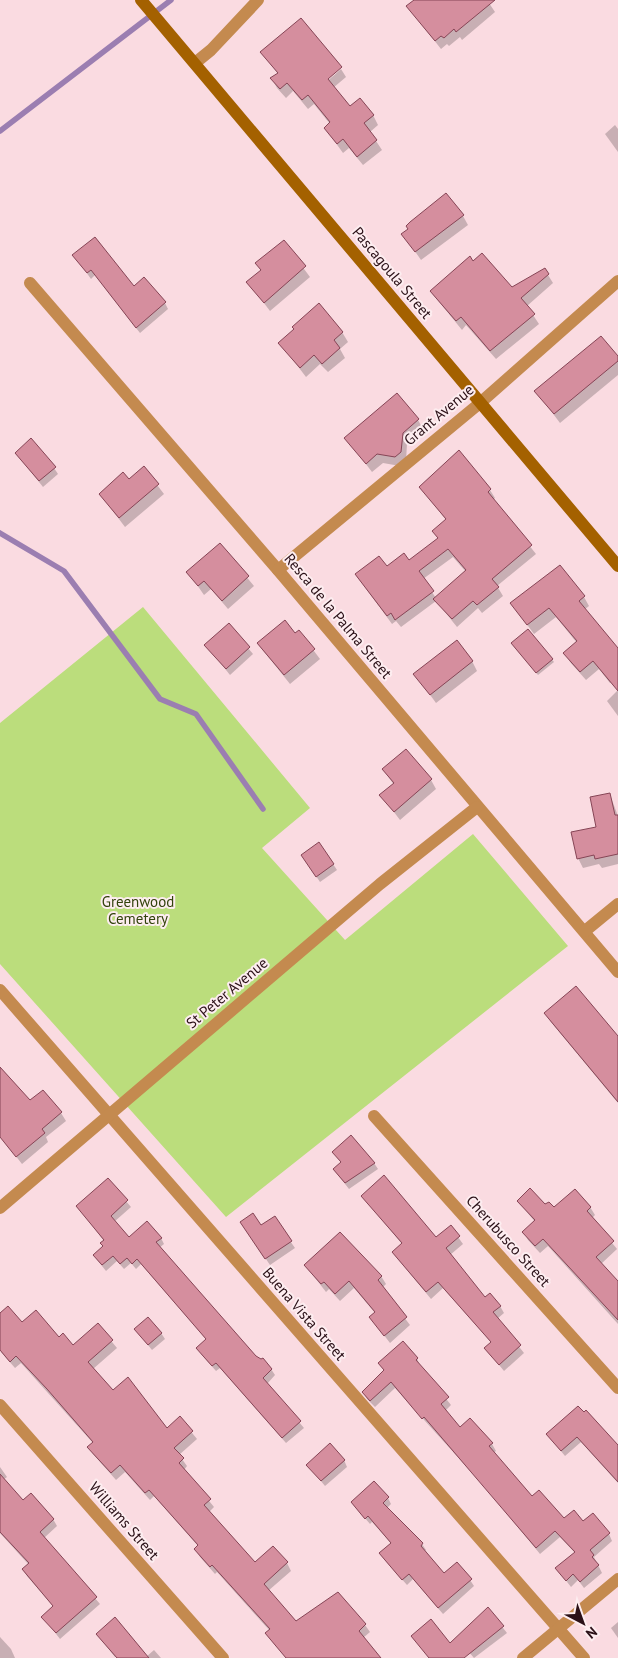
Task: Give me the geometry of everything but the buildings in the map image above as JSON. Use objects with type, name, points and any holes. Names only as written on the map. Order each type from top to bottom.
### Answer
[{"type":"street","name":"Pascagoula Street","points":[[141,0],[618,566]]},
{"type":"street","points":[[195,64],[211,50],[258,0]]},
{"type":"street","name":"Grant Avenue","points":[[278,570],[480,402],[618,281]]},
{"type":"street","name":"Resca de la Palma Street","points":[[30,283],[278,570],[618,972]]},
{"type":"street","name":"St Peter Avenue","points":[[0,1208],[380,884],[477,807]]},
{"type":"street","points":[[584,931],[618,904]]},
{"type":"street","name":"Buena Vista Street","points":[[0,990],[584,1658]]},
{"type":"street","name":"Cherubusco Street","points":[[374,1116],[618,1388]]},
{"type":"street","name":"Williams Street","points":[[0,1405],[223,1658]]},
{"type":"street","points":[[523,1658],[618,1579]]},
{"type":"green space","name":"Greenwood Cemetery","points":[[143,607],[310,808],[262,848],[345,940],[473,834],[568,946],[226,1217],[0,964],[0,723]]},
{"type":"waterway","points":[[0,131],[171,0]]},
{"type":"waterway","points":[[0,533],[64,571],[160,699],[196,714],[263,809]]}]
